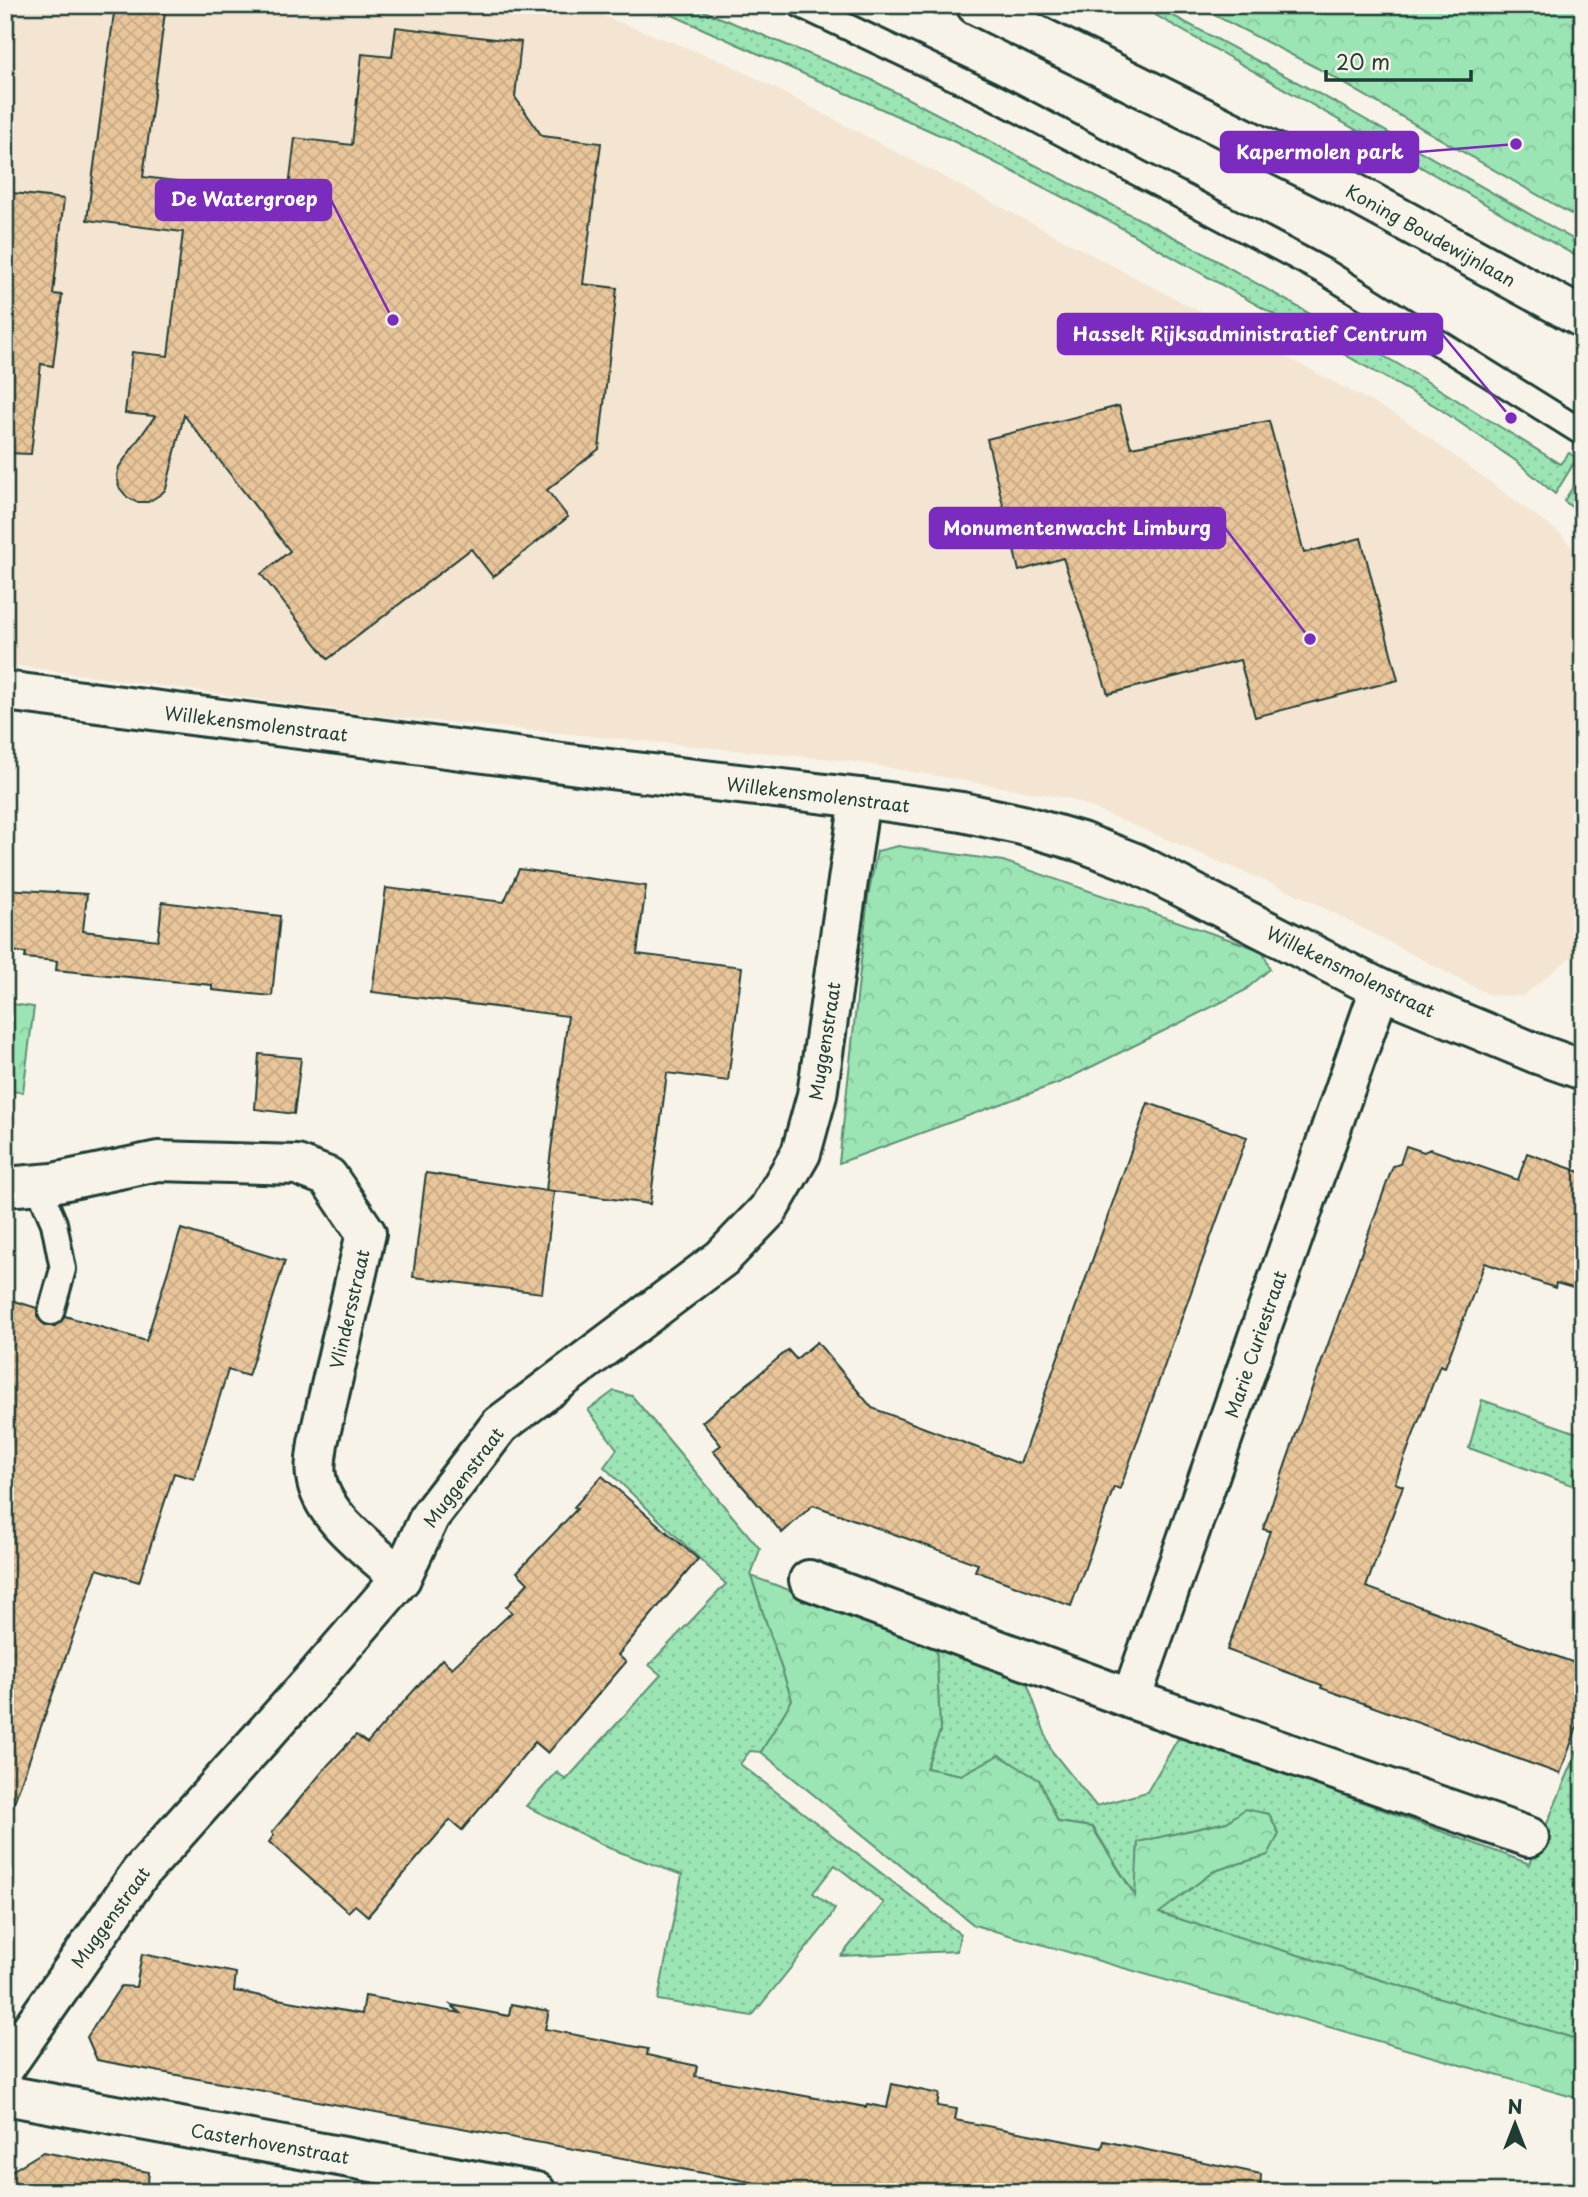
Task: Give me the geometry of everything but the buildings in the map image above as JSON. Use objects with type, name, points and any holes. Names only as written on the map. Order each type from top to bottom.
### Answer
[{"type":"street","name":"Koning Boudewijnlaan","points":[[976,5],[1339,185],[1583,318]]},
{"type":"street","name":"Willekensmolenstraat","points":[[5,691],[860,798],[962,812],[1022,825],[1081,842],[1135,863],[1380,989],[1583,1070]]},
{"type":"street","name":"Muggenstraat","points":[[5,2067],[140,1873],[401,1578],[430,1516],[500,1425],[722,1258],[768,1210],[802,1153],[817,1095],[860,798]]},
{"type":"street","name":"Marie Curiestraat","points":[[1131,1699],[1380,989]]},
{"type":"street","name":"Vlindersstraat","points":[[22,1186],[158,1161],[297,1166],[328,1177],[366,1233],[318,1443],[316,1475],[323,1499],[333,1515],[401,1578]]},
{"type":"street","points":[[808,1580],[1131,1699],[1530,1837]]},
{"type":"street","name":"Casterhovenstraat","points":[[5,2095],[536,2192]]},
{"type":"lane","points":[[800,5],[989,94],[1328,273],[1583,433]]},
{"type":"lane","points":[[22,1186],[54,1223],[63,1269],[51,1312]]},
{"type":"shaded area","points":[[5,5],[574,5],[727,63],[1402,418],[1561,534],[1583,563],[1583,947],[1523,996],[1490,995],[1303,897],[1071,799],[850,761],[372,715],[5,664]]},
{"type":"green space","points":[[650,5],[689,5],[870,79],[1191,246],[1410,371],[1560,464],[1569,453],[1577,458],[1555,494],[1516,461],[1437,407],[1109,221],[955,142]]},
{"type":"green space","points":[[1138,5],[1153,5],[1340,105],[1583,245],[1583,260]]},
{"type":"green space","points":[[1195,5],[1583,5],[1583,221],[1317,68]]},
{"type":"green space","points":[[1583,471],[1583,516],[1564,501]]},
{"type":"green space","points":[[898,846],[1003,861],[1263,951],[1270,969],[1244,991],[1061,1082],[839,1163],[868,897],[877,851]]},
{"type":"green space","points":[[5,1003],[34,1007],[23,1092],[5,1091]]},
{"type":"green space","points":[[614,1391],[632,1396],[760,1549],[751,1576],[792,1700],[761,1752],[750,1751],[740,1764],[960,1934],[957,1951],[841,1956],[884,1903],[835,1865],[813,1893],[835,1909],[752,2016],[658,2000],[682,1875],[609,1848],[526,1806],[557,1772],[566,1780],[661,1675],[649,1665],[726,1584],[604,1467],[617,1449],[588,1410]]},
{"type":"green space","points":[[1482,1400],[1583,1435],[1583,1489],[1469,1448]]},
{"type":"green space","points":[[751,1576],[936,1644],[940,1731],[926,1768],[961,1775],[999,1755],[1039,1780],[1058,1822],[1092,1827],[1135,1896],[1138,1842],[1227,1822],[1245,1809],[1269,1814],[1279,1834],[1268,1855],[1214,1871],[1159,1913],[1583,2041],[1583,2100],[974,1925],[761,1752],[792,1700]]},
{"type":"green space","points":[[936,1644],[1025,1677],[1051,1750],[1096,1806],[1147,1792],[1180,1735],[1530,1864],[1583,1738],[1583,2041],[1158,1913],[1214,1871],[1268,1855],[1245,1810],[1227,1822],[1138,1842],[1136,1897],[1093,1827],[1058,1822],[1039,1780],[961,1775],[926,1768],[940,1731]]},
{"type":"place","name":"Kapermolen park","points":[[1516,144]]},
{"type":"place","name":"De Watergroep","points":[[393,320]]},
{"type":"place","name":"Hasselt Rijksadministratief Centrum","points":[[1511,418]]},
{"type":"place","name":"Monumentenwacht Limburg","points":[[1310,639]]}]
